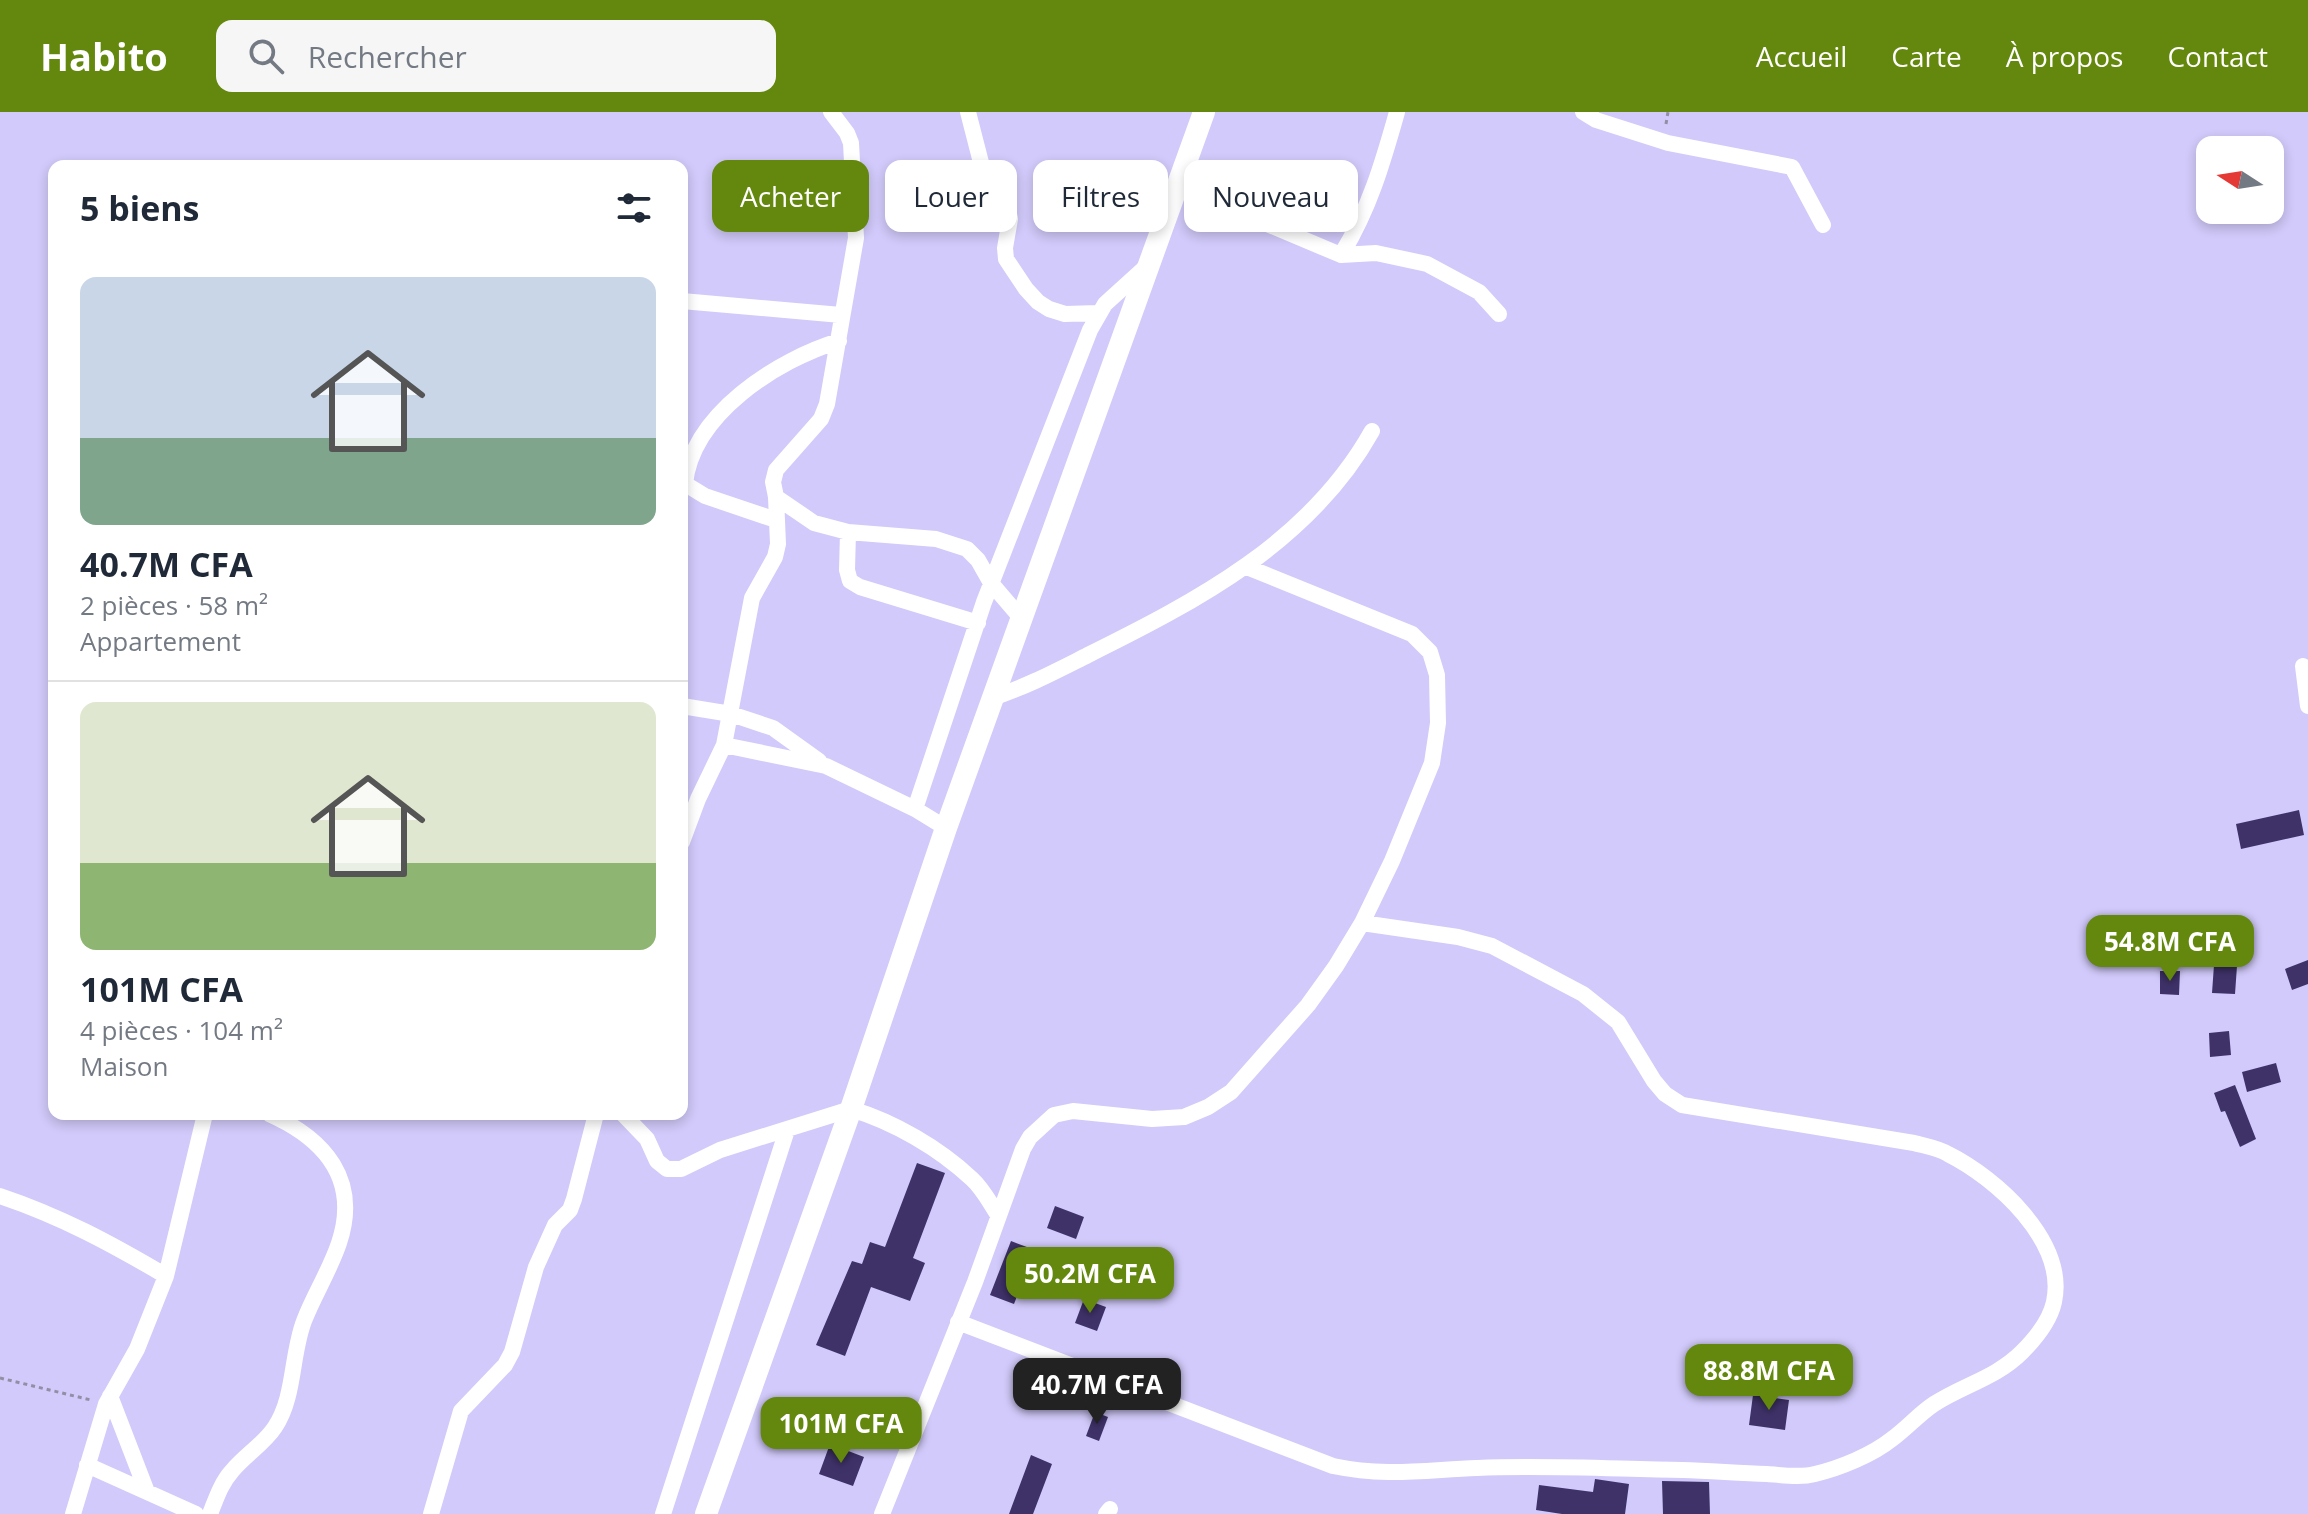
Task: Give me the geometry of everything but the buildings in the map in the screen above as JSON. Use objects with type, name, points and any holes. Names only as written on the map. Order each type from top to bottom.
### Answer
[{"type":"street","points":[[688,826],[724,745],[752,598],[775,557],[778,544],[773,482],[776,470],[821,419],[827,404],[856,238],[851,143],[831,112]]},
{"type":"street","points":[[968,112],[986,182],[1007,204],[1010,219],[1006,259],[1026,289],[1049,309],[1065,314],[1098,313]]},
{"type":"street","points":[[706,1514],[851,1109],[992,698],[1204,112]]},
{"type":"street","points":[[1341,255],[1354,234],[1381,169],[1397,112]]},
{"type":"street","points":[[1583,112],[1596,120],[1668,143],[1784,163],[1796,173],[1823,225]]},
{"type":"street","points":[[1177,186],[1341,255],[1376,253],[1427,264],[1479,292],[1499,314]]},
{"type":"street","points":[[915,809],[991,583],[1098,313],[1151,262]]},
{"type":"street","points":[[688,302],[841,315]]},
{"type":"street","points":[[688,466],[708,427],[723,409],[801,355],[839,341]]},
{"type":"street","points":[[992,698],[1027,686],[1162,618],[1247,567],[1325,498],[1351,466],[1372,431]]},
{"type":"street","points":[[688,485],[705,496],[776,520]]},
{"type":"street","points":[[776,497],[814,523],[848,532],[953,542],[967,549],[978,560],[991,583],[1021,618]]},
{"type":"street","points":[[848,532],[847,570],[850,581],[860,587],[978,623]]},
{"type":"street","points":[[882,1514],[1030,1137],[1054,1115],[1073,1111],[1152,1119],[1184,1117],[1208,1107],[1231,1092],[1308,1005],[1336,966],[1362,923],[1392,861],[1432,763],[1438,723],[1437,675],[1430,652],[1412,634],[1247,567]]},
{"type":"street","points":[[2303,666],[2308,706]]},
{"type":"street","points":[[688,707],[731,714],[781,732],[826,766],[915,809],[946,828]]},
{"type":"street","points":[[724,745],[826,766]]},
{"type":"street","points":[[958,1322],[1333,1466],[1366,1473],[1537,1468],[1684,1470],[1795,1476],[1828,1470],[1890,1441],[1942,1399],[1984,1380],[2010,1363],[2050,1315],[2055,1287],[2052,1266],[2040,1234],[2013,1201],[1975,1168],[1945,1152],[1914,1143],[1682,1105],[1665,1094],[1654,1081],[1618,1022],[1583,994],[1492,946],[1458,937],[1362,923]]},
{"type":"street","points":[[629,1120],[647,1139],[657,1161],[667,1169],[681,1169],[720,1150],[851,1109],[872,1115],[937,1152],[972,1179],[998,1215]]},
{"type":"street","points":[[73,1514],[108,1400],[137,1349],[166,1276],[204,1120]]},
{"type":"street","points":[[210,1514],[229,1474],[276,1427],[304,1322],[343,1229],[346,1200],[334,1165],[319,1144],[279,1120]]},
{"type":"street","points":[[431,1514],[461,1411],[505,1365],[512,1352],[536,1267],[555,1225],[570,1210],[574,1199],[594,1120]]},
{"type":"street","points":[[663,1514],[787,1130]]},
{"type":"street","points":[[0,1196],[40,1209],[90,1232],[166,1276]]},
{"type":"street","points":[[108,1400],[147,1492]]},
{"type":"street","points":[[87,1465],[196,1514]]},
{"type":"path","points":[[0,1378],[108,1400]]},
{"type":"shaded area","points":[[0,112],[2308,112],[2308,1514],[0,1514]]}]
